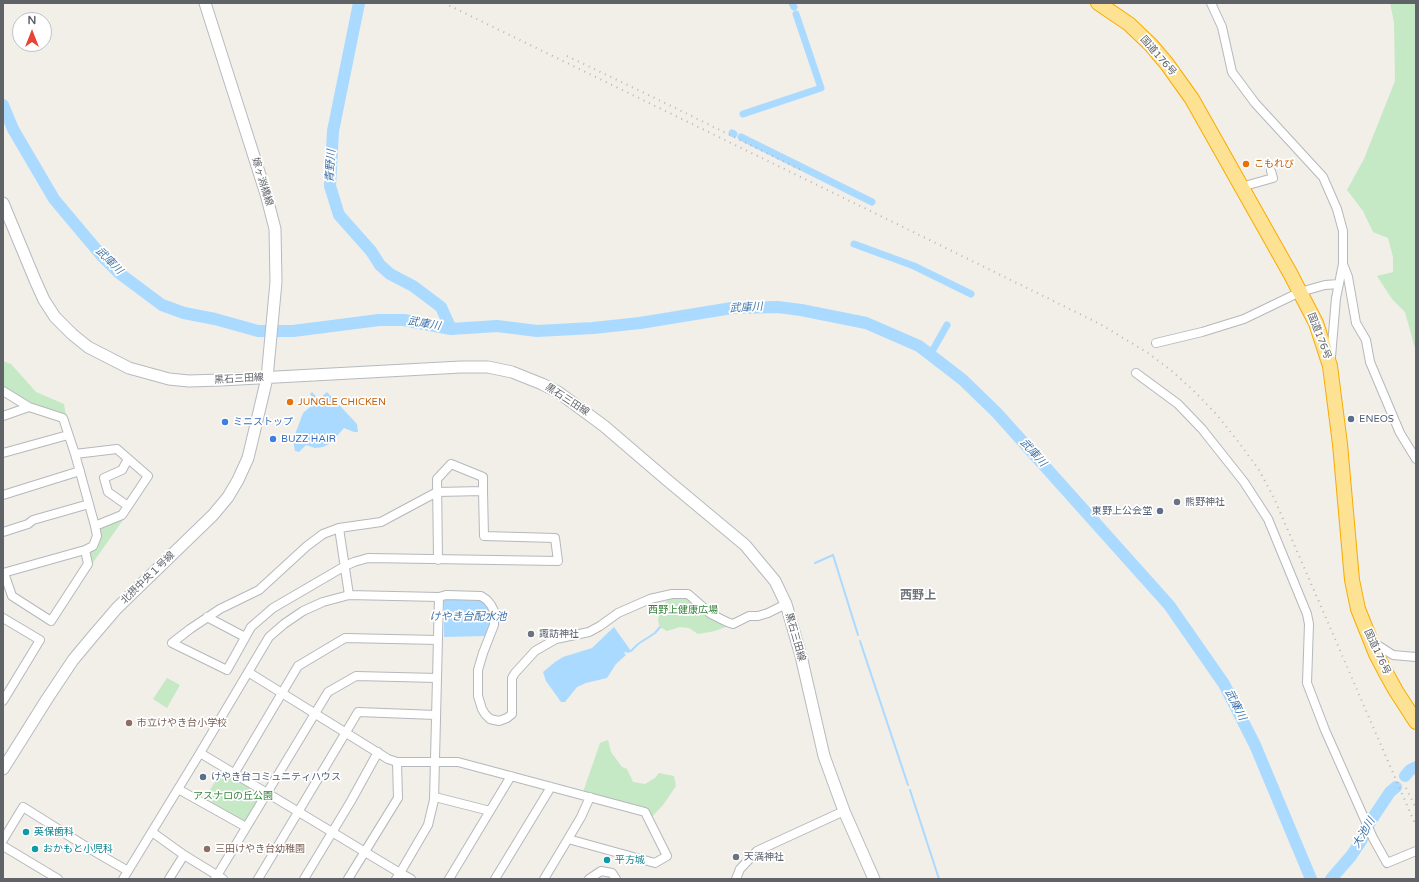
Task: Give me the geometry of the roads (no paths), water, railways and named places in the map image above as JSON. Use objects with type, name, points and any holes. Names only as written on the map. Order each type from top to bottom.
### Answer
[{"type":"highway","name":"国道176号","points":[[1098,3],[1129,24],[1151,45],[1167,64],[1192,99],[1300,292],[1316,324],[1330,366],[1340,444],[1352,580],[1358,609],[1374,647],[1396,691],[1416,722]]},
{"type":"main road","name":"嫁ヶ淵橋線","points":[[205,3],[266,194],[275,229],[276,282],[267,373]]},
{"type":"main road","name":"黒石三田線","points":[[3,203],[44,300],[55,318],[88,347],[129,368],[169,379],[188,381],[267,373],[488,367],[512,372],[558,392],[604,426],[745,545],[775,581],[786,604],[801,656],[824,756],[844,810],[874,879]]},
{"type":"main road","name":"北摂中央１号線","points":[[3,769],[47,698],[73,660],[92,636],[117,608],[213,515],[228,497],[248,458],[267,373]]},
{"type":"street","points":[[1211,3],[1222,27],[1232,72],[1255,103],[1322,177],[1337,210],[1343,231],[1343,264],[1338,284],[1332,333],[1330,366]]},
{"type":"street","points":[[1241,187],[1273,178],[1270,171]]},
{"type":"street","points":[[1343,264],[1348,277],[1356,323],[1366,340],[1370,362],[1400,433],[1416,459]]},
{"type":"street","points":[[1156,342],[1202,332],[1244,319],[1300,292],[1325,285],[1338,284]]},
{"type":"street","points":[[1136,373],[1178,404],[1202,429],[1244,482],[1268,519],[1307,614],[1309,624],[1308,683],[1325,730],[1373,838],[1387,863],[1416,851]]},
{"type":"street","points":[[3,391],[29,407],[63,418],[80,471],[97,536],[93,546],[84,550],[3,573],[12,596],[51,621],[88,564],[84,550]]},
{"type":"street","points":[[3,416],[29,407]]},
{"type":"street","points":[[3,453],[68,435]]},
{"type":"street","points":[[75,454],[117,449],[148,476],[122,514],[95,526]]},
{"type":"street","points":[[128,458],[122,470],[104,478],[108,492],[128,506]]},
{"type":"street","points":[[438,560],[437,492],[437,479],[451,464],[483,477],[484,536],[555,538],[558,561],[438,560],[368,558],[345,566],[273,608],[257,622],[246,637],[227,670],[172,643],[207,617],[235,600],[259,590],[323,534],[338,528],[381,522],[437,492],[483,491]]},
{"type":"street","points":[[3,495],[80,471]]},
{"type":"street","points":[[3,532],[28,524],[33,520],[89,504]]},
{"type":"street","points":[[338,528],[349,595]]},
{"type":"street","points":[[123,879],[269,637],[284,624],[303,611],[323,602],[349,595],[439,597],[446,595],[481,596],[487,600],[494,611],[494,625],[485,646],[478,670],[478,696],[485,714],[490,719],[499,721],[512,714],[512,678],[535,651],[556,639],[589,632],[618,613],[650,599],[672,594],[688,594],[711,614],[733,624],[749,616],[758,616],[768,613],[786,604]]},
{"type":"street","points":[[398,876],[428,825],[434,797],[439,597]]},
{"type":"street","points":[[207,617],[246,637]]},
{"type":"street","points":[[3,701],[40,640],[4,622]]},
{"type":"street","points":[[234,774],[298,666],[345,638],[438,640]]},
{"type":"street","points":[[1374,647],[1379,646],[1393,655],[1416,657]]},
{"type":"street","points":[[248,672],[378,752],[397,762],[458,762],[645,812],[667,856],[655,863],[568,839]]},
{"type":"street","points":[[152,832],[219,878],[246,827],[328,692],[356,676],[437,678]]},
{"type":"street","points":[[258,879],[358,712],[436,715]]},
{"type":"street","points":[[304,879],[378,752]]},
{"type":"street","points":[[200,753],[365,852],[398,876],[411,879]]},
{"type":"street","points":[[348,879],[398,798],[397,762]]},
{"type":"street","points":[[449,879],[511,776]]},
{"type":"street","points":[[495,879],[551,787]]},
{"type":"street","points":[[178,789],[246,827]]},
{"type":"street","points":[[434,797],[490,811]]},
{"type":"street","points":[[544,879],[581,816],[590,797]]},
{"type":"street","points":[[3,840],[23,807],[128,871]]},
{"type":"street","points":[[736,879],[740,869],[757,851],[844,810]]},
{"type":"street","points":[[3,846],[58,879]]},
{"type":"street","points":[[169,879],[184,855]]},
{"type":"street","points":[[589,879],[601,871],[612,873],[616,879]]},
{"type":"water","points":[[312,392],[319,399],[327,392],[357,424],[358,432],[344,428],[331,443],[323,447],[315,448],[306,445],[299,452],[295,451],[293,440],[303,413],[316,402],[310,394]]},
{"type":"water","name":"けやき台配水池","points":[[448,597],[478,598],[486,603],[491,610],[492,623],[486,636],[444,637],[444,601]]},
{"type":"water","points":[[614,627],[631,651],[629,653],[624,653],[626,655],[616,664],[607,678],[586,683],[577,687],[565,702],[561,702],[546,681],[543,672],[563,657],[592,648]]},
{"type":"waterway","name":"青野川","points":[[359,3],[333,131],[330,186],[339,215],[371,251],[380,265],[390,274],[413,286],[441,307],[451,329]]},
{"type":"waterway","points":[[792,3],[794,7]]},
{"type":"waterway","points":[[743,114],[821,88],[796,14]]},
{"type":"waterway","name":"武庫川","points":[[3,105],[13,129],[54,199],[101,255],[119,273],[162,305],[184,313],[215,319],[258,331],[293,331],[379,320],[404,320],[451,329],[497,326],[537,331],[593,328],[640,323],[732,308],[778,307],[866,323],[919,346],[963,380],[997,413],[1169,605],[1224,684],[1255,745],[1311,879]]},
{"type":"waterway","points":[[741,137],[872,202]]},
{"type":"waterway","points":[[854,244],[914,266],[971,294]]},
{"type":"waterway","points":[[930,355],[947,325]]},
{"type":"waterway","points":[[815,563],[833,555],[858,635]]},
{"type":"waterway","points":[[631,651],[638,644],[655,633],[660,627]]},
{"type":"waterway","points":[[860,641],[908,785]]},
{"type":"waterway","name":"大池川","points":[[1405,776],[1410,770],[1416,767]]},
{"type":"waterway","name":"大池川","points":[[1331,879],[1351,856],[1361,841],[1370,822],[1390,792],[1396,787]]},
{"type":"waterway","points":[[910,790],[939,879]]},
{"type":"railway","points":[[444,3],[1100,324],[1148,353],[1173,372],[1217,415],[1259,470],[1274,498],[1416,826]]},
{"type":"railway","points":[[567,56],[801,170]]},
{"type":"railway","points":[[1406,788],[1416,808]]},
{"type":"place","name":"こもれび","points":[[1246,164]]},
{"type":"place","name":"JUNGLE CHICKEN","points":[[290,402]]},
{"type":"place","name":"ENEOS","points":[[1351,419]]},
{"type":"place","name":"ミニストップ","points":[[225,422]]},
{"type":"place","name":"BUZZ HAIR","points":[[273,439]]},
{"type":"place","name":"熊野神社","points":[[1177,502]]},
{"type":"place","name":"東野上公会堂","points":[[1160,511]]},
{"type":"place","name":"諏訪神社","points":[[531,634]]},
{"type":"place","name":"市立けやき台小学校","points":[[129,723]]},
{"type":"place","name":"けやき台コミュニティハウス","points":[[203,777]]},
{"type":"place","name":"英保歯科","points":[[26,832]]},
{"type":"place","name":"おかもと小児科","points":[[35,849]]},
{"type":"place","name":"三田けやき台幼稚園","points":[[207,849]]},
{"type":"place","name":"天満神社","points":[[736,857]]},
{"type":"place","name":"平方城","points":[[607,860]]},
{"type":"district","name":"西野上","points":[[918,596]]},
{"type":"park label","name":"西野上健康広場","points":[[683,610]]},
{"type":"park label","name":"アスナロの丘公園","points":[[233,796]]}]
